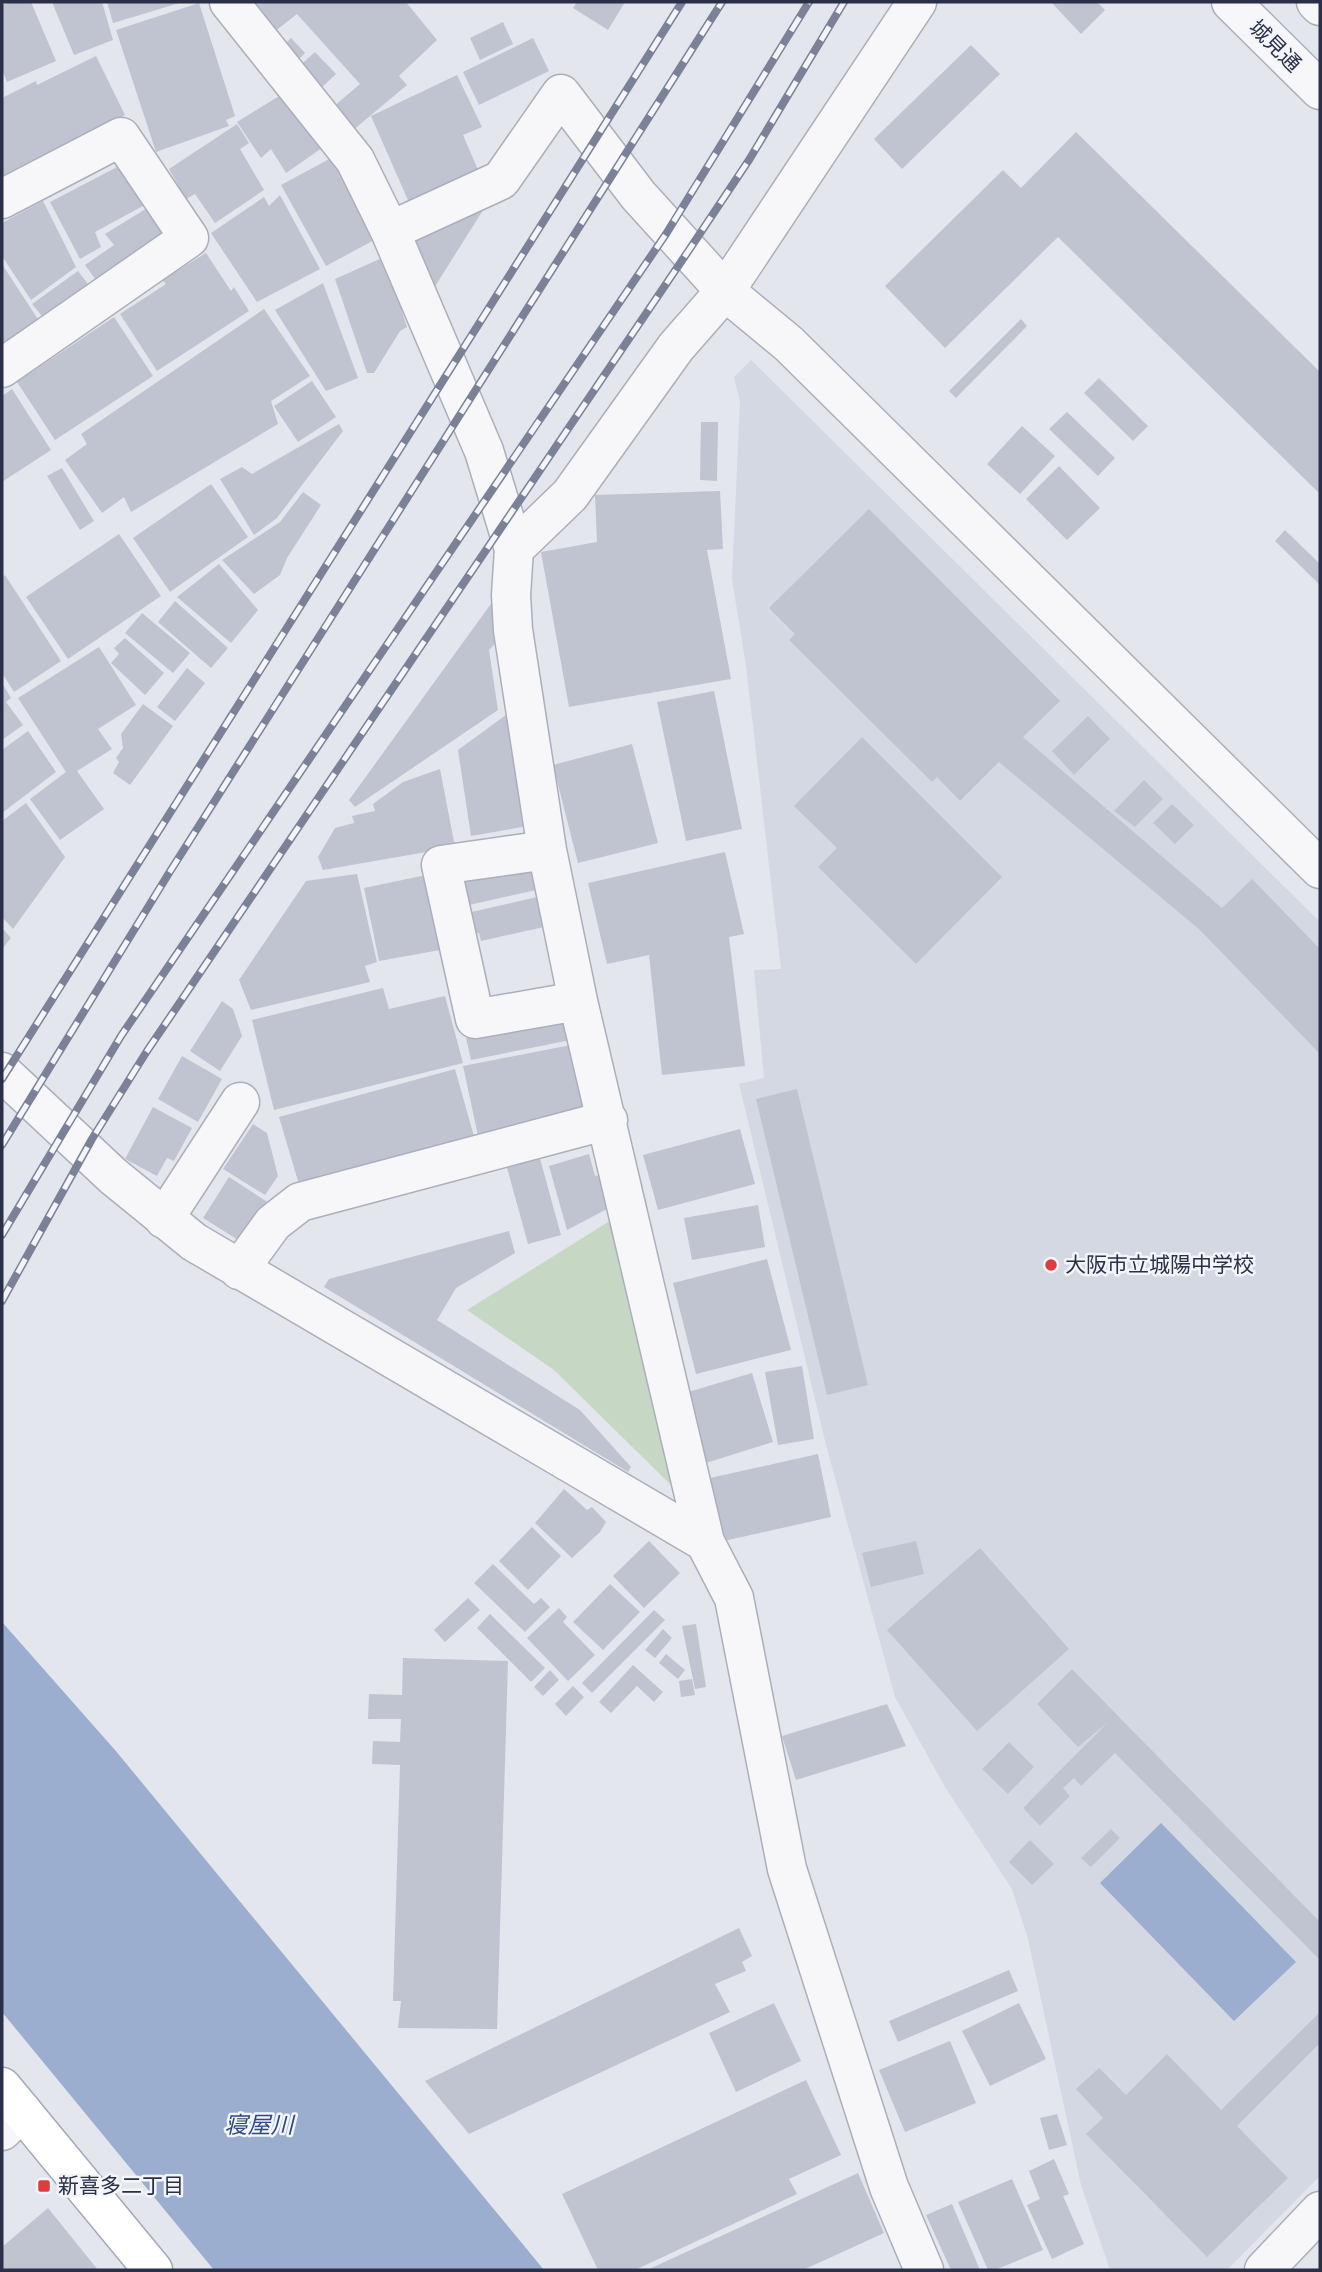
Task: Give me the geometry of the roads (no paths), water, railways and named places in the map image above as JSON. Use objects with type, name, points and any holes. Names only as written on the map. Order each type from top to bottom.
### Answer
[{"type":"main road","points":[[9,2109],[153,2270]]},
{"type":"street","points":[[229,2],[355,160],[390,231],[484,451],[514,549],[511,595],[513,631],[547,850],[579,1001],[705,1542],[734,1598],[787,1869],[889,2187],[924,2270]]},
{"type":"street","points":[[514,549],[570,495],[676,346],[725,291],[916,2]]},
{"type":"street","name":"城見通","points":[[1231,2],[1320,90]]},
{"type":"street","points":[[1316,2],[1320,6]]},
{"type":"street","points":[[390,231],[501,180],[561,94],[638,195],[725,291],[789,344],[1320,869]]},
{"type":"street","points":[[2,200],[121,137],[190,238],[2,368]]},
{"type":"street","points":[[547,850],[441,865],[475,1018],[579,1001]]},
{"type":"street","points":[[2,1072],[164,1219],[239,1270],[705,1542]]},
{"type":"street","points":[[164,1219],[240,1102]]},
{"type":"street","points":[[239,1270],[273,1223],[300,1202],[608,1120]]},
{"type":"street","points":[[1264,2270],[1316,2224]]},
{"type":"water","name":"寝屋川","points":[[2,1622],[115,1750],[544,2270],[214,2270],[2,2012]]},
{"type":"water","points":[[1161,1823],[1296,1962],[1234,2021],[1100,1883]]},
{"type":"railway","points":[[2,1079],[682,2]]},
{"type":"railway","points":[[2,1145],[169,873],[722,2]]},
{"type":"railway","points":[[2,1235],[121,1036],[666,234],[809,2]]},
{"type":"railway","points":[[2,1301],[92,1139],[147,1051],[749,160],[844,2]]},
{"type":"place","name":"大阪市立城陽中学校","points":[[1051,1265]]},
{"type":"place","name":"新喜多二丁目","points":[[44,2186]]}]
